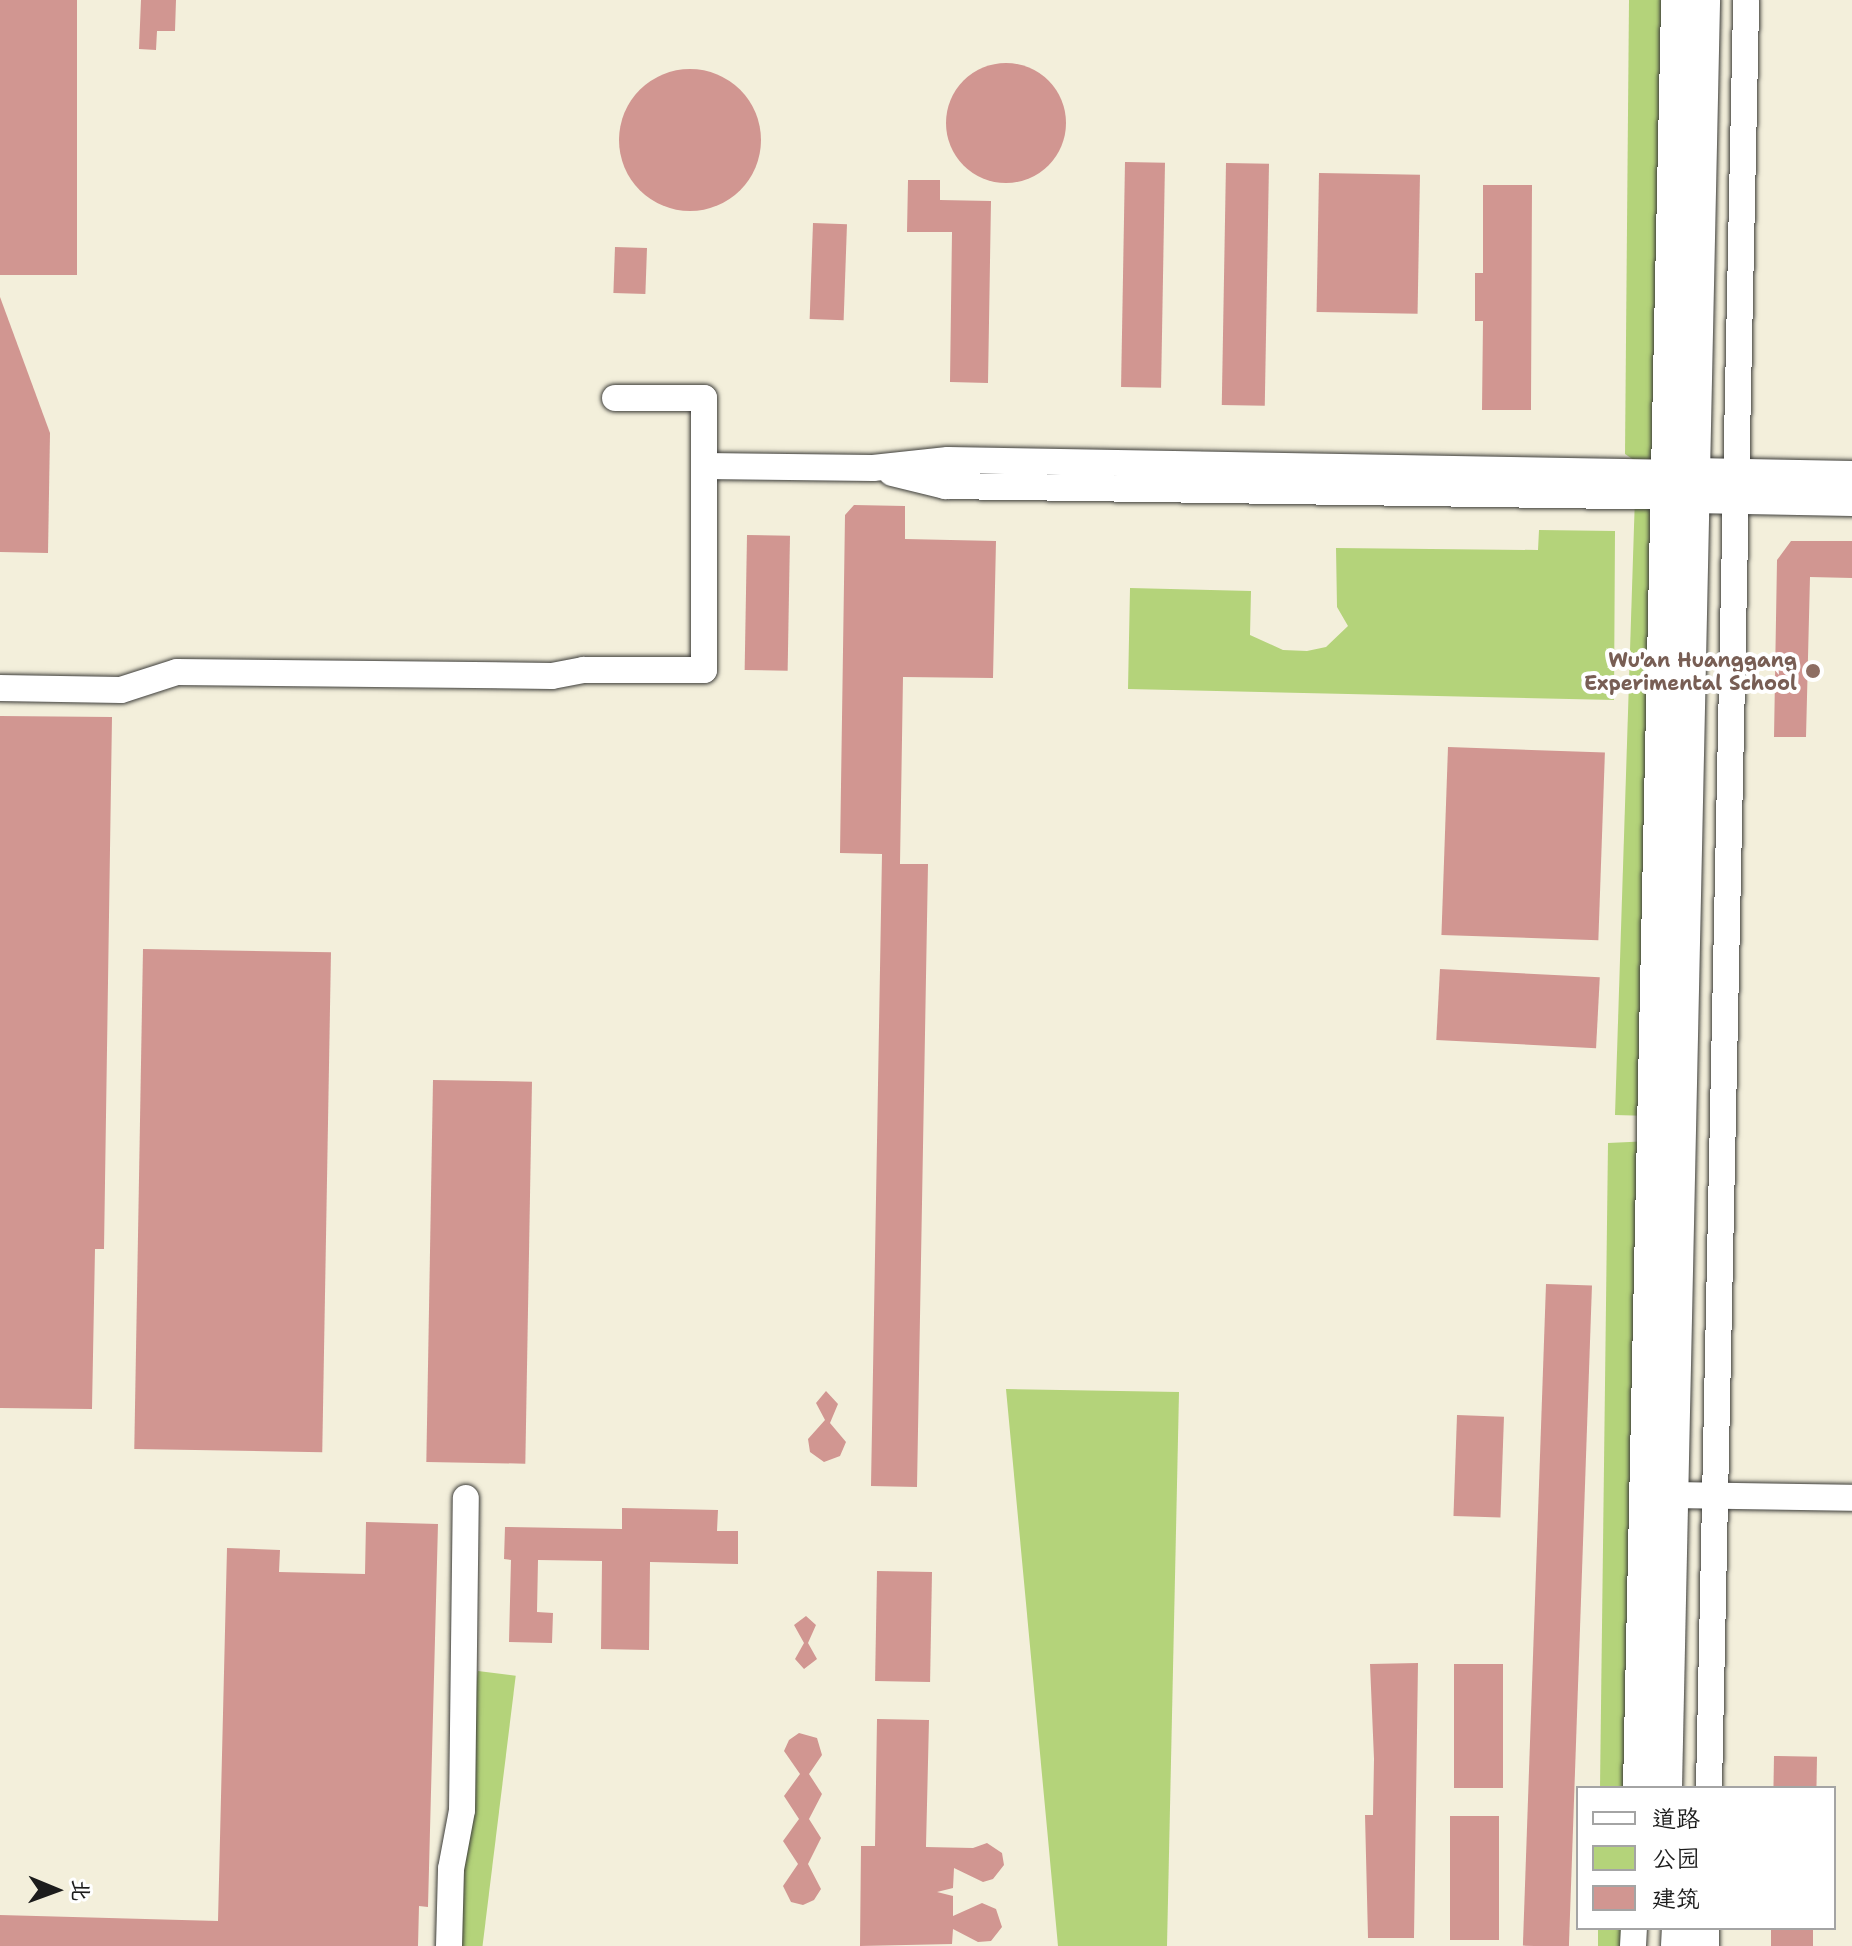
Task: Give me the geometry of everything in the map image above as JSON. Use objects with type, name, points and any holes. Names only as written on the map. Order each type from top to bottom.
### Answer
[{"type":"highway","points":[[1684,1786],[1691,1495],[1703,485],[1701,0]]},
{"type":"highway","points":[[1703,485],[1721,0]]},
{"type":"highway","points":[[1663,1786],[1691,1495]]},
{"type":"main road","points":[[1703,485],[1852,477]]},
{"type":"main road","points":[[1703,485],[1852,500]]},
{"type":"street","points":[[1674,0],[1703,485]]},
{"type":"street","points":[[1636,1786],[1703,485],[1746,0]]},
{"type":"street","points":[[0,688],[121,690],[177,672],[552,676],[583,670],[704,670],[704,398],[615,398]]},
{"type":"street","points":[[704,466],[873,468],[948,460],[1703,485]]},
{"type":"street","points":[[1709,1786],[1691,1495],[1852,1498]]},
{"type":"street","points":[[449,1946],[451,1869],[462,1810],[466,1498]]},
{"type":"green space","points":[[1629,0],[1672,0],[1653,473],[1625,454]]},
{"type":"green space","points":[[1635,496],[1665,512],[1651,1116],[1615,1115]]},
{"type":"green space","points":[[1539,530],[1615,531],[1614,700],[1128,689],[1130,588],[1251,591],[1250,635],[1283,650],[1307,651],[1326,647],[1348,626],[1337,607],[1336,548],[1538,550]]},
{"type":"green space","points":[[1651,1141],[1637,1786],[1600,1786],[1608,1143]]},
{"type":"green space","points":[[1006,1389],[1179,1392],[1167,1946],[1058,1946]]},
{"type":"green space","points":[[478,1671],[516,1676],[483,1946],[444,1944]]},
{"type":"green space","points":[[1598,1930],[1634,1930],[1634,1946],[1598,1946]]},
{"type":"building","points":[[0,0],[77,0],[77,275],[0,275]]},
{"type":"building","points":[[141,0],[176,0],[175,31],[157,31],[156,50],[139,49]]},
{"type":"building","points":[[1006,63],[1029,68],[1048,81],[1061,100],[1066,123],[1061,146],[1048,165],[1029,178],[1006,183],[983,178],[964,165],[951,146],[946,123],[951,100],[964,81],[983,68]]},
{"type":"building","points":[[690,69],[717,74],[740,90],[756,113],[761,140],[756,167],[740,190],[717,206],[690,211],[663,206],[640,190],[624,167],[619,140],[624,113],[640,90],[663,74]]},
{"type":"building","points":[[1125,162],[1165,163],[1161,388],[1121,387]]},
{"type":"building","points":[[1226,163],[1269,164],[1265,406],[1222,405]]},
{"type":"building","points":[[1319,173],[1420,175],[1418,314],[1317,312]]},
{"type":"building","points":[[908,180],[940,180],[940,200],[991,201],[988,383],[950,382],[952,232],[907,232]]},
{"type":"building","points":[[1483,185],[1532,185],[1531,410],[1482,410],[1483,321],[1475,321],[1475,273],[1483,273]]},
{"type":"building","points":[[813,223],[847,224],[844,320],[810,319]]},
{"type":"building","points":[[615,247],[647,248],[645,294],[613,293]]},
{"type":"building","points":[[0,297],[50,433],[48,553],[0,552]]},
{"type":"building","points":[[854,505],[905,506],[905,539],[996,541],[993,678],[903,677],[900,864],[928,864],[917,1487],[871,1486],[882,854],[840,853],[845,515]]},
{"type":"building","points":[[747,535],[790,536],[788,671],[745,670]]},
{"type":"building","points":[[1791,541],[1852,541],[1852,578],[1810,577],[1806,737],[1774,737],[1777,560]]},
{"type":"building","points":[[0,716],[112,717],[104,1249],[95,1249],[92,1409],[0,1408]]},
{"type":"building","points":[[1448,747],[1605,752],[1598,940],[1441,935]]},
{"type":"building","points":[[143,949],[331,952],[322,1452],[134,1449]]},
{"type":"building","points":[[1440,969],[1600,977],[1596,1048],[1436,1040]]},
{"type":"building","points":[[433,1080],[532,1082],[525,1464],[426,1462]]},
{"type":"building","points":[[1546,1284],[1592,1286],[1569,1946],[1523,1946]]},
{"type":"building","points":[[826,1391],[838,1404],[830,1423],[846,1442],[840,1456],[824,1462],[810,1452],[808,1439],[825,1420],[816,1403]]},
{"type":"building","points":[[1457,1415],[1504,1417],[1500,1518],[1453,1516]]},
{"type":"building","points":[[622,1508],[718,1510],[717,1531],[738,1531],[738,1564],[650,1562],[649,1650],[601,1649],[602,1561],[538,1560],[537,1612],[553,1613],[552,1643],[509,1642],[511,1560],[504,1559],[505,1527],[622,1529]]},
{"type":"building","points":[[366,1522],[438,1524],[428,1907],[419,1906],[418,1946],[0,1946],[0,1915],[218,1921],[227,1548],[280,1550],[279,1572],[365,1574]]},
{"type":"building","points":[[877,1571],[932,1572],[930,1682],[875,1681]]},
{"type":"building","points":[[806,1616],[816,1625],[808,1643],[817,1659],[804,1669],[795,1659],[804,1643],[794,1625]]},
{"type":"building","points":[[1418,1663],[1414,1938],[1368,1938],[1365,1815],[1373,1815],[1374,1759],[1370,1664]]},
{"type":"building","points":[[1454,1664],[1503,1664],[1503,1788],[1454,1788]]},
{"type":"building","points":[[877,1719],[929,1720],[926,1847],[973,1848],[987,1843],[1002,1853],[1004,1865],[993,1879],[983,1882],[954,1868],[953,1888],[937,1892],[953,1896],[953,1916],[982,1903],[996,1909],[1002,1927],[991,1941],[978,1942],[953,1929],[952,1944],[860,1946],[861,1846],[875,1846]]},
{"type":"building","points":[[799,1733],[817,1738],[822,1755],[809,1774],[822,1794],[809,1819],[821,1838],[808,1864],[821,1889],[814,1900],[803,1905],[791,1902],[783,1886],[798,1864],[783,1841],[799,1819],[784,1796],[800,1774],[784,1751],[789,1740]]},
{"type":"building","points":[[1774,1756],[1817,1757],[1816,1786],[1773,1786]]},
{"type":"building","points":[[1450,1816],[1499,1816],[1499,1940],[1450,1940]]},
{"type":"building","points":[[1771,1930],[1813,1930],[1813,1946],[1771,1946]]},
{"type":"place","name":"Wu'an Huanggang Experimental School","points":[[1813,671]]}]
